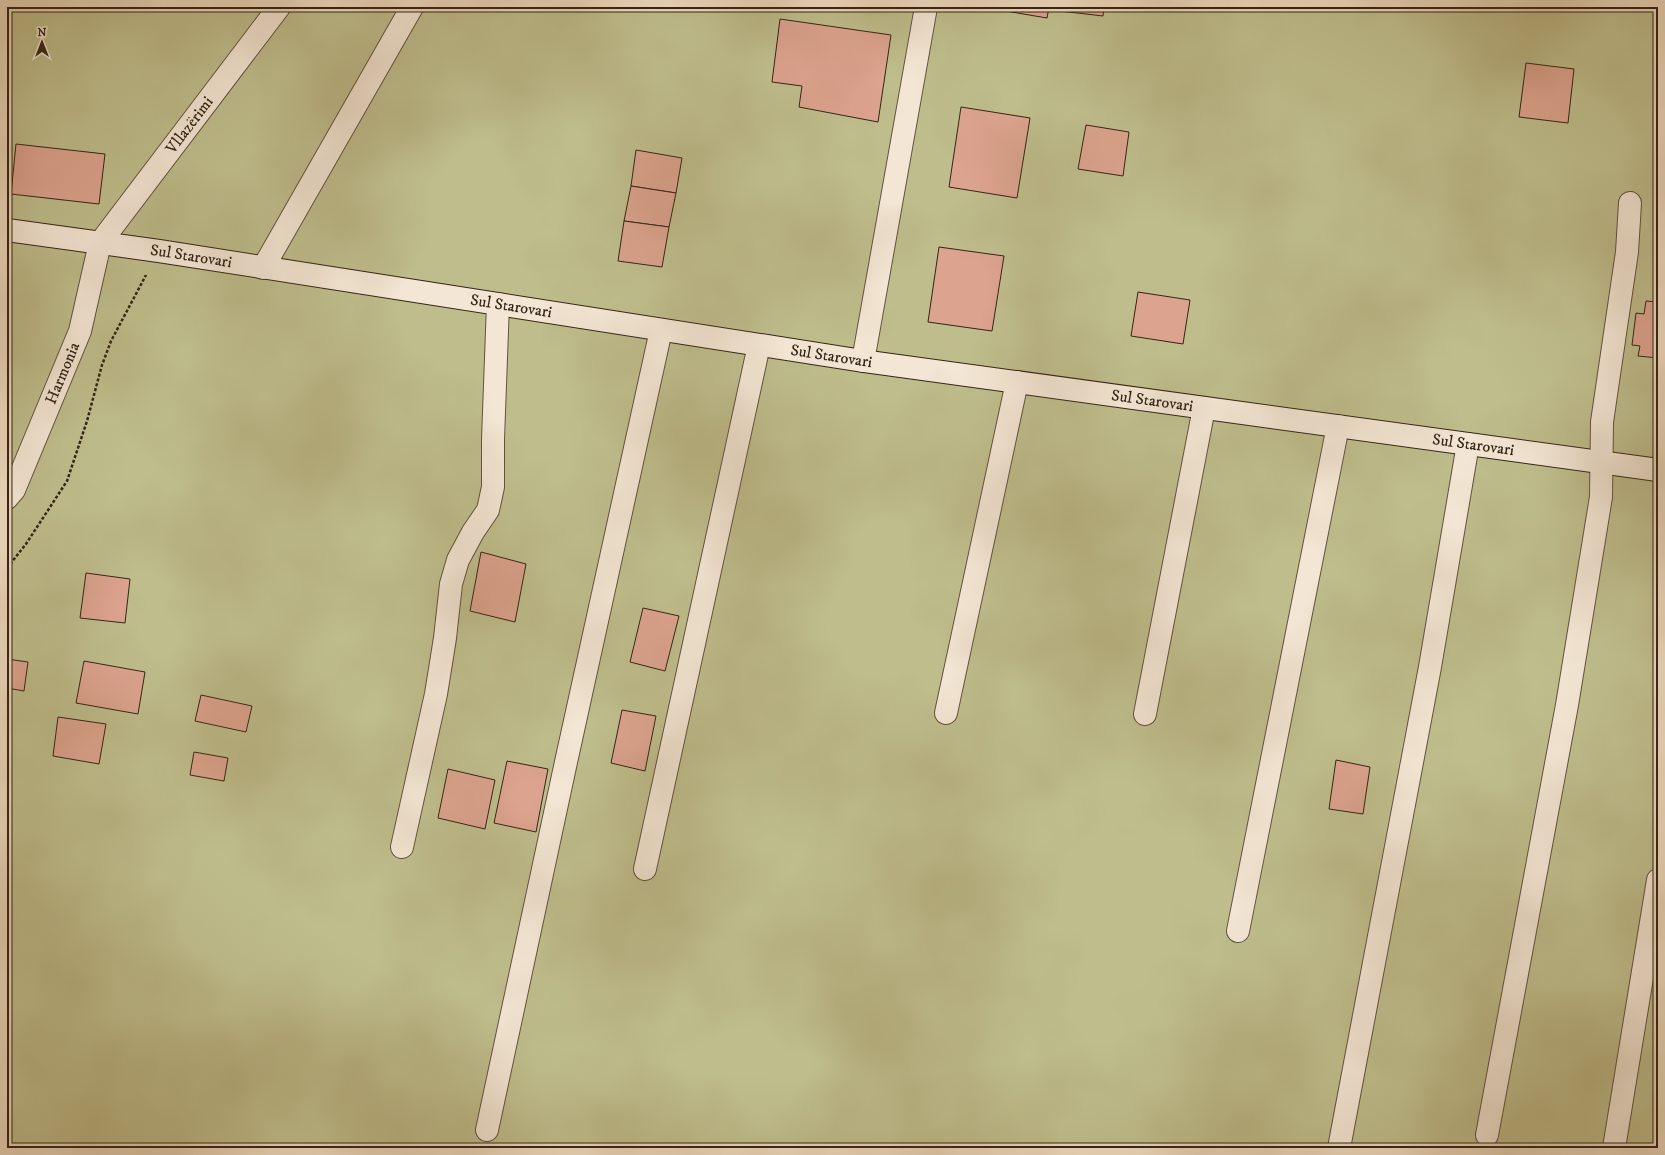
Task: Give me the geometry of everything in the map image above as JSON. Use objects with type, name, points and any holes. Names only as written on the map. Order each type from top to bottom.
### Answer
[{"type":"street","name":"Vllazërimi","points":[[100,243],[279,7]]},
{"type":"street","points":[[263,268],[412,7]]},
{"type":"street","points":[[864,361],[926,7]]},
{"type":"street","points":[[1487,1135],[1567,705],[1601,497],[1602,422],[1627,252],[1630,203]]},
{"type":"street","name":"Sul Starovari","points":[[7,230],[159,251],[864,361],[1658,470]]},
{"type":"street","name":"Harmonia","points":[[7,498],[14,490],[80,331],[100,243]]},
{"type":"street","points":[[402,847],[436,694],[445,638],[450,584],[458,560],[473,532],[488,510],[493,488],[493,439],[498,304]]},
{"type":"street","points":[[487,1130],[661,330]]},
{"type":"street","points":[[645,869],[759,345]]},
{"type":"street","points":[[946,713],[1017,382]]},
{"type":"street","points":[[1145,714],[1204,408]]},
{"type":"street","points":[[1238,931],[1338,426]]},
{"type":"street","points":[[1339,1148],[1430,667],[1468,444]]},
{"type":"street","points":[[1614,1148],[1658,880]]},
{"type":"path","points":[[7,568],[26,544],[66,481],[87,421],[102,365],[112,340],[159,251]]},
{"type":"shaded area","points":[[7,7],[1658,7],[1658,1148],[7,1148]]},
{"type":"building","points":[[982,7],[1049,7],[1047,18]]},
{"type":"building","points":[[1061,7],[1104,7],[1103,16],[1060,11]]},
{"type":"building","points":[[780,19],[891,35],[878,122],[799,107],[802,86],[772,82]]},
{"type":"building","points":[[1526,63],[1574,69],[1568,123],[1519,117]]},
{"type":"building","points":[[961,107],[1030,118],[1017,198],[949,187]]},
{"type":"building","points":[[1086,125],[1129,132],[1123,176],[1078,169]]},
{"type":"building","points":[[16,144],[105,154],[99,204],[11,194]]},
{"type":"building","points":[[636,150],[682,158],[676,193],[631,186]]},
{"type":"building","points":[[631,186],[676,193],[669,227],[624,221]]},
{"type":"building","points":[[624,221],[669,227],[662,267],[618,261]]},
{"type":"building","points":[[939,247],[1004,256],[992,331],[928,322]]},
{"type":"building","points":[[1138,292],[1190,300],[1183,344],[1131,336]]},
{"type":"building","points":[[1646,301],[1658,302],[1658,358],[1638,356],[1640,346],[1632,345],[1636,313],[1644,314]]},
{"type":"building","points":[[481,552],[526,564],[515,622],[470,611]]},
{"type":"building","points":[[86,573],[130,579],[125,623],[80,618]]},
{"type":"building","points":[[643,608],[679,616],[665,671],[630,662]]},
{"type":"building","points":[[7,659],[28,662],[24,691],[7,688]]},
{"type":"building","points":[[84,661],[145,672],[138,714],[76,703]]},
{"type":"building","points":[[201,695],[252,706],[246,732],[195,721]]},
{"type":"building","points":[[622,710],[656,716],[645,771],[611,763]]},
{"type":"building","points":[[58,717],[106,724],[99,764],[53,756]]},
{"type":"building","points":[[194,752],[228,758],[224,781],[190,775]]},
{"type":"building","points":[[1336,760],[1370,767],[1363,814],[1329,809]]},
{"type":"building","points":[[507,761],[548,769],[536,832],[494,823]]},
{"type":"building","points":[[448,769],[495,780],[485,829],[438,818]]}]
